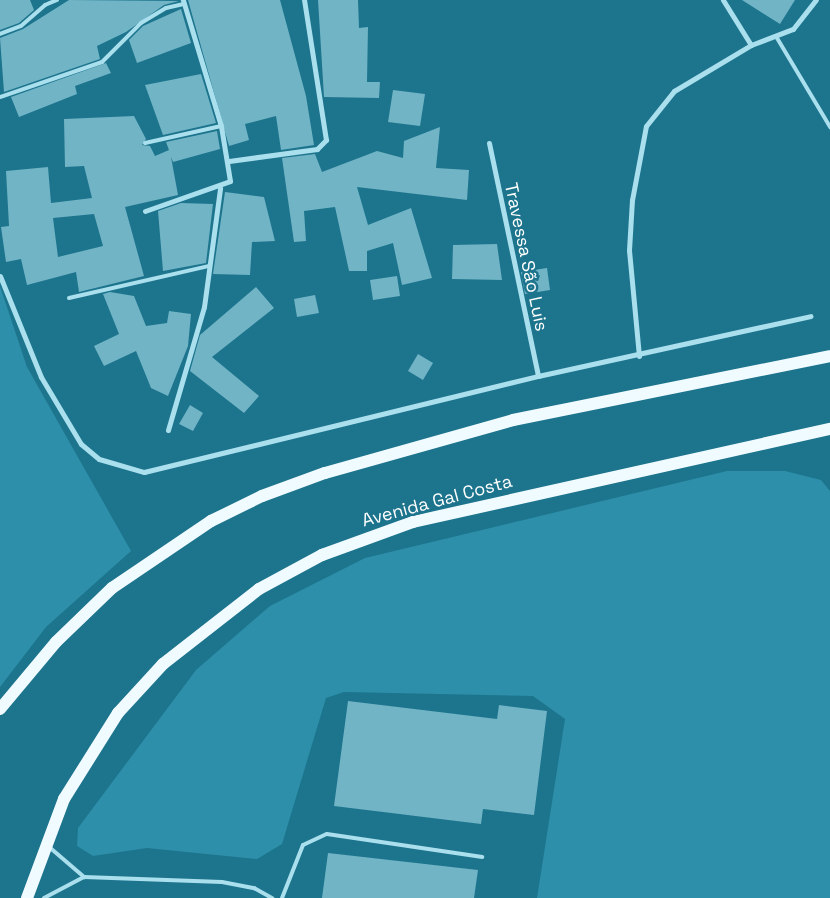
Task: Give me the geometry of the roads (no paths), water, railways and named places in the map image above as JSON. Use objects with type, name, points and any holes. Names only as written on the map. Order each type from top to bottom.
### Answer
[{"type":"main road","points":[[0,710],[56,642],[112,588],[202,526],[262,496],[325,473],[513,420],[830,356]]},
{"type":"main road","name":"Avenida Gal Costa","points":[[27,898],[44,842],[87,758],[118,713],[163,664],[251,595],[322,555],[413,522],[830,429]]},
{"type":"street","points":[[229,161],[317,149],[326,140],[328,130],[304,0]]},
{"type":"street","points":[[723,0],[751,45]]},
{"type":"street","points":[[639,356],[629,250],[632,200],[646,126],[674,91],[751,45],[777,38],[793,29],[816,0]]},
{"type":"street","points":[[145,211],[220,188],[230,181],[229,161],[221,126],[184,2]]},
{"type":"street","name":"Travessa São Luis","points":[[489,142],[538,376]]},
{"type":"street","points":[[168,430],[204,307],[220,188]]},
{"type":"street","points":[[0,276],[7,298],[41,377],[81,444],[99,460],[144,472],[538,376],[639,356],[810,316]]},
{"type":"lane","points":[[0,34],[21,26],[45,5],[57,0]]},
{"type":"lane","points":[[0,97],[102,62],[141,22],[166,8],[184,2]]},
{"type":"lane","points":[[777,38],[830,128]]},
{"type":"lane","points":[[145,143],[221,126]]},
{"type":"lane","points":[[69,298],[208,266]]},
{"type":"lane","points":[[282,898],[303,845],[327,834],[482,857]]},
{"type":"lane","points":[[44,842],[84,877]]},
{"type":"lane","points":[[44,898],[84,877],[222,882],[254,888],[272,898]]}]
